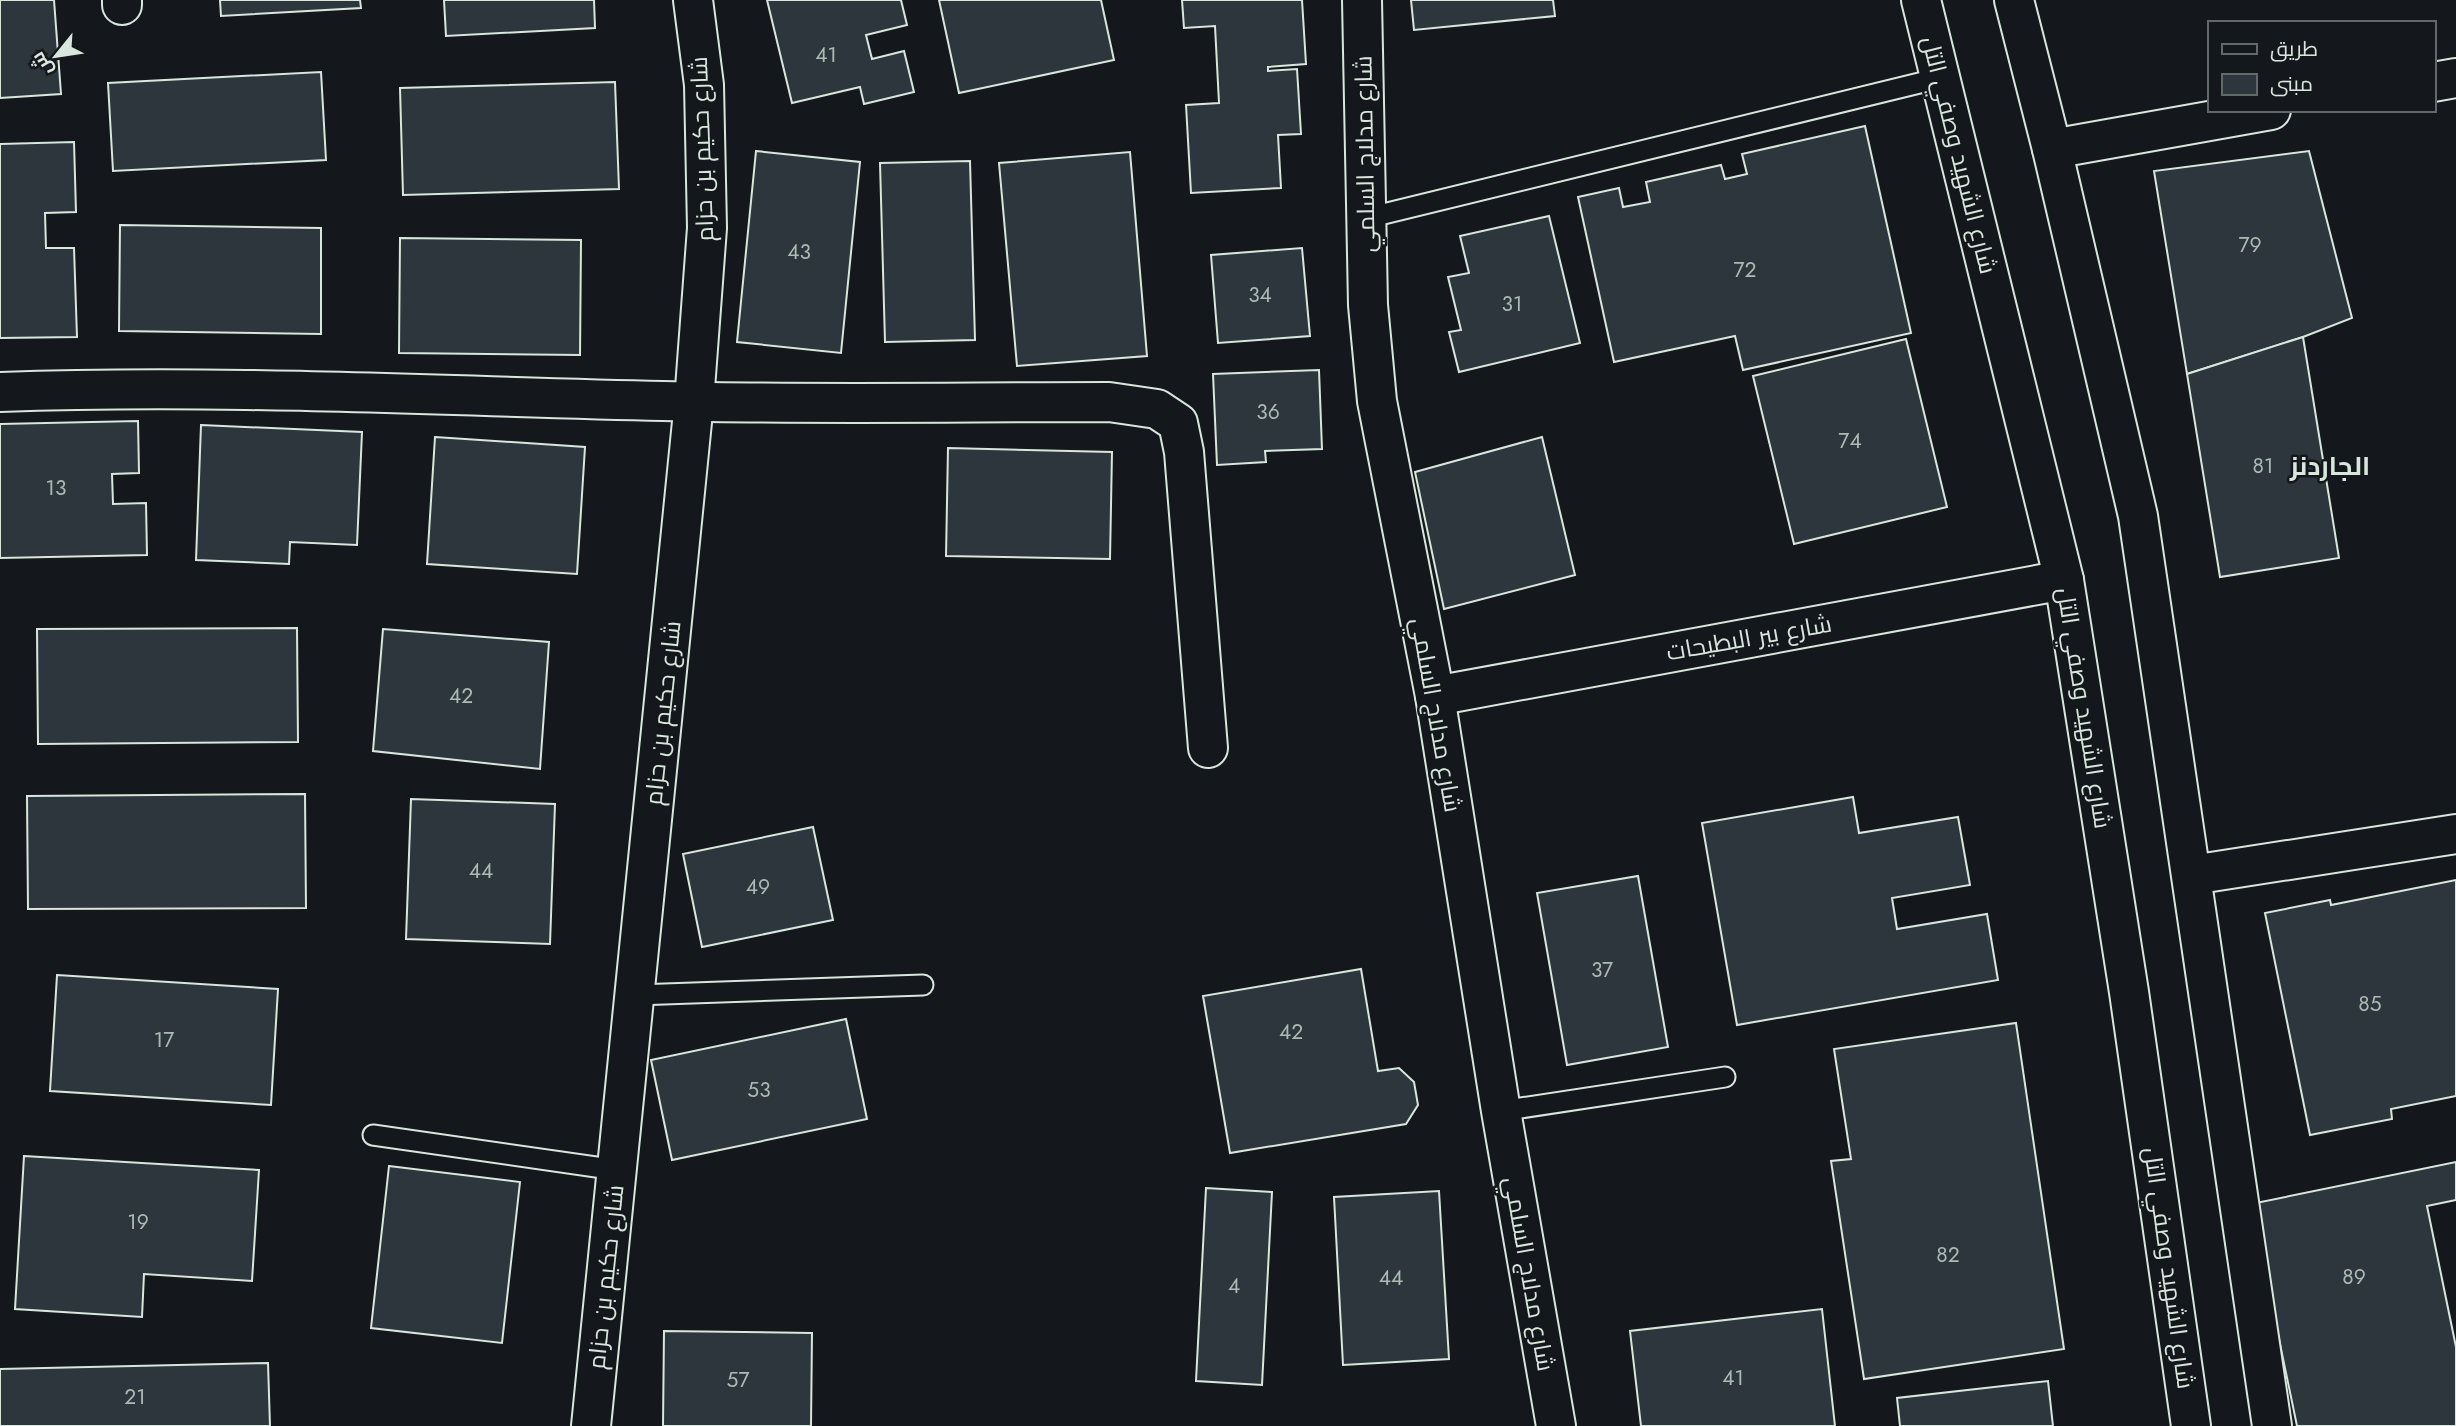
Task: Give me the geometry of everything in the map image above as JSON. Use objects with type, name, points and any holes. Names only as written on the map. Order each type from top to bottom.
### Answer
[{"type":"street","name":"شارع حكيم بن حزام","points":[[592,1426],[694,402],[708,228],[704,85],[693,0]]},
{"type":"street","name":"شارع مدلاج السلمي","points":[[1362,0],[1368,305],[1377,401],[1434,696],[1501,1111],[1556,1426]]},
{"type":"street","name":"شارع الشهيد وصفي التل","points":[[1921,0],[2064,580],[2131,1006],[2191,1426]]},
{"type":"street","points":[[2014,0],[2052,149],[2138,516],[2272,1426]]},
{"type":"street","points":[[2435,82],[2456,78]]},
{"type":"street","points":[[2052,149],[2260,112]]},
{"type":"street","points":[[0,393],[69,390],[694,402],[1109,402],[1157,409],[1178,423],[1184,452],[1208,748]]},
{"type":"street","name":"شارع بير البطيحات","points":[[1434,696],[2064,580]]},
{"type":"street","points":[[2192,875],[2456,834]]},
{"type":"lane","points":[[1367,218],[1940,78]]},
{"type":"lane","points":[[636,995],[923,985]]},
{"type":"lane","points":[[1501,1111],[1725,1077]]},
{"type":"lane","points":[[373,1135],[617,1170]]},
{"type":"building","points":[[0,0],[54,0],[61,94],[0,98]]},
{"type":"building","points":[[220,0],[360,0],[361,8],[221,16]]},
{"type":"building","points":[[444,0],[594,0],[595,28],[446,36]]},
{"type":"building","points":[[767,0],[901,0],[907,25],[866,35],[872,59],[904,51],[914,92],[864,104],[860,87],[792,103]]},
{"type":"building","points":[[939,0],[1101,0],[1114,60],[959,93]]},
{"type":"building","points":[[1182,0],[1302,0],[1306,64],[1268,67],[1268,71],[1297,69],[1301,134],[1278,135],[1281,188],[1191,193],[1186,105],[1219,103],[1215,26],[1184,28]]},
{"type":"building","points":[[1411,0],[1553,0],[1555,16],[1414,30]]},
{"type":"building","points":[[321,72],[326,160],[113,171],[108,83]]},
{"type":"building","points":[[615,82],[619,189],[403,195],[400,88]]},
{"type":"building","points":[[1865,126],[1911,333],[1743,370],[1735,336],[1614,362],[1578,197],[1619,188],[1623,207],[1650,202],[1646,182],[1721,165],[1725,179],[1747,174],[1742,154]]},
{"type":"building","points":[[74,142],[76,212],[45,213],[46,248],[74,248],[77,337],[0,338],[0,144]]},
{"type":"building","points":[[756,151],[860,162],[841,353],[737,342]]},
{"type":"building","points":[[2309,151],[2352,318],[2303,337],[2187,374],[2154,171]]},
{"type":"building","points":[[1130,152],[1147,356],[1017,366],[999,163]]},
{"type":"building","points":[[970,161],[975,340],[885,342],[880,163]]},
{"type":"building","points":[[1549,216],[1580,343],[1459,372],[1449,332],[1461,330],[1448,277],[1469,273],[1460,236]]},
{"type":"building","points":[[120,225],[321,228],[321,334],[119,331]]},
{"type":"building","points":[[400,238],[581,240],[580,355],[399,353]]},
{"type":"building","points":[[1302,248],[1310,336],[1218,343],[1211,255]]},
{"type":"building","points":[[2303,337],[2339,558],[2220,577],[2187,374]]},
{"type":"building","points":[[1906,339],[1947,507],[1794,544],[1753,376]]},
{"type":"building","points":[[1319,370],[1322,449],[1265,451],[1266,462],[1217,465],[1213,374]]},
{"type":"building","points":[[138,421],[139,473],[112,474],[113,504],[146,503],[147,555],[0,558],[0,424]]},
{"type":"building","points":[[201,425],[362,432],[357,545],[290,542],[289,564],[196,560]]},
{"type":"building","points":[[435,437],[585,447],[577,574],[427,564]]},
{"type":"building","points":[[1542,437],[1575,575],[1444,609],[1415,472]]},
{"type":"building","points":[[948,448],[1112,452],[1110,559],[946,556]]},
{"type":"building","points":[[297,628],[298,742],[38,744],[37,629]]},
{"type":"building","points":[[383,629],[549,642],[540,769],[373,751]]},
{"type":"building","points":[[305,794],[306,908],[28,909],[27,796]]},
{"type":"building","points":[[1853,797],[1859,833],[1958,817],[1970,885],[1892,898],[1897,929],[1987,914],[1998,980],[1737,1025],[1702,823]]},
{"type":"building","points":[[411,799],[555,804],[550,944],[406,939]]},
{"type":"building","points":[[813,827],[833,920],[702,947],[683,854]]},
{"type":"building","points":[[1638,876],[1668,1047],[1567,1065],[1537,893]]},
{"type":"building","points":[[2456,880],[2456,1096],[2391,1109],[2392,1119],[2310,1135],[2265,913],[2330,900],[2331,905]]},
{"type":"building","points":[[1361,969],[1378,1071],[1399,1068],[1414,1082],[1418,1105],[1406,1124],[1230,1153],[1203,996]]},
{"type":"building","points":[[57,975],[278,989],[271,1105],[50,1091]]},
{"type":"building","points":[[846,1019],[867,1119],[672,1160],[651,1060]]},
{"type":"building","points":[[2016,1023],[2064,1349],[1864,1379],[1831,1161],[1851,1159],[1834,1049]]},
{"type":"building","points":[[24,1156],[259,1170],[252,1281],[144,1274],[142,1317],[15,1309]]},
{"type":"building","points":[[2456,1162],[2456,1200],[2427,1206],[2456,1347],[2456,1426],[2297,1426],[2251,1204]]},
{"type":"building","points":[[389,1166],[520,1182],[502,1343],[371,1328]]},
{"type":"building","points":[[1206,1188],[1272,1192],[1262,1385],[1196,1381]]},
{"type":"building","points":[[1439,1191],[1449,1359],[1343,1365],[1334,1197]]},
{"type":"building","points":[[1822,1309],[1835,1426],[1641,1426],[1630,1331]]},
{"type":"building","points":[[664,1331],[812,1333],[811,1426],[663,1426]]},
{"type":"building","points":[[268,1363],[270,1426],[0,1426],[0,1369]]},
{"type":"building","points":[[2048,1381],[2053,1426],[1900,1426],[1897,1398]]},
{"type":"district","name":"الجاردنز","points":[[2330,466]]}]
